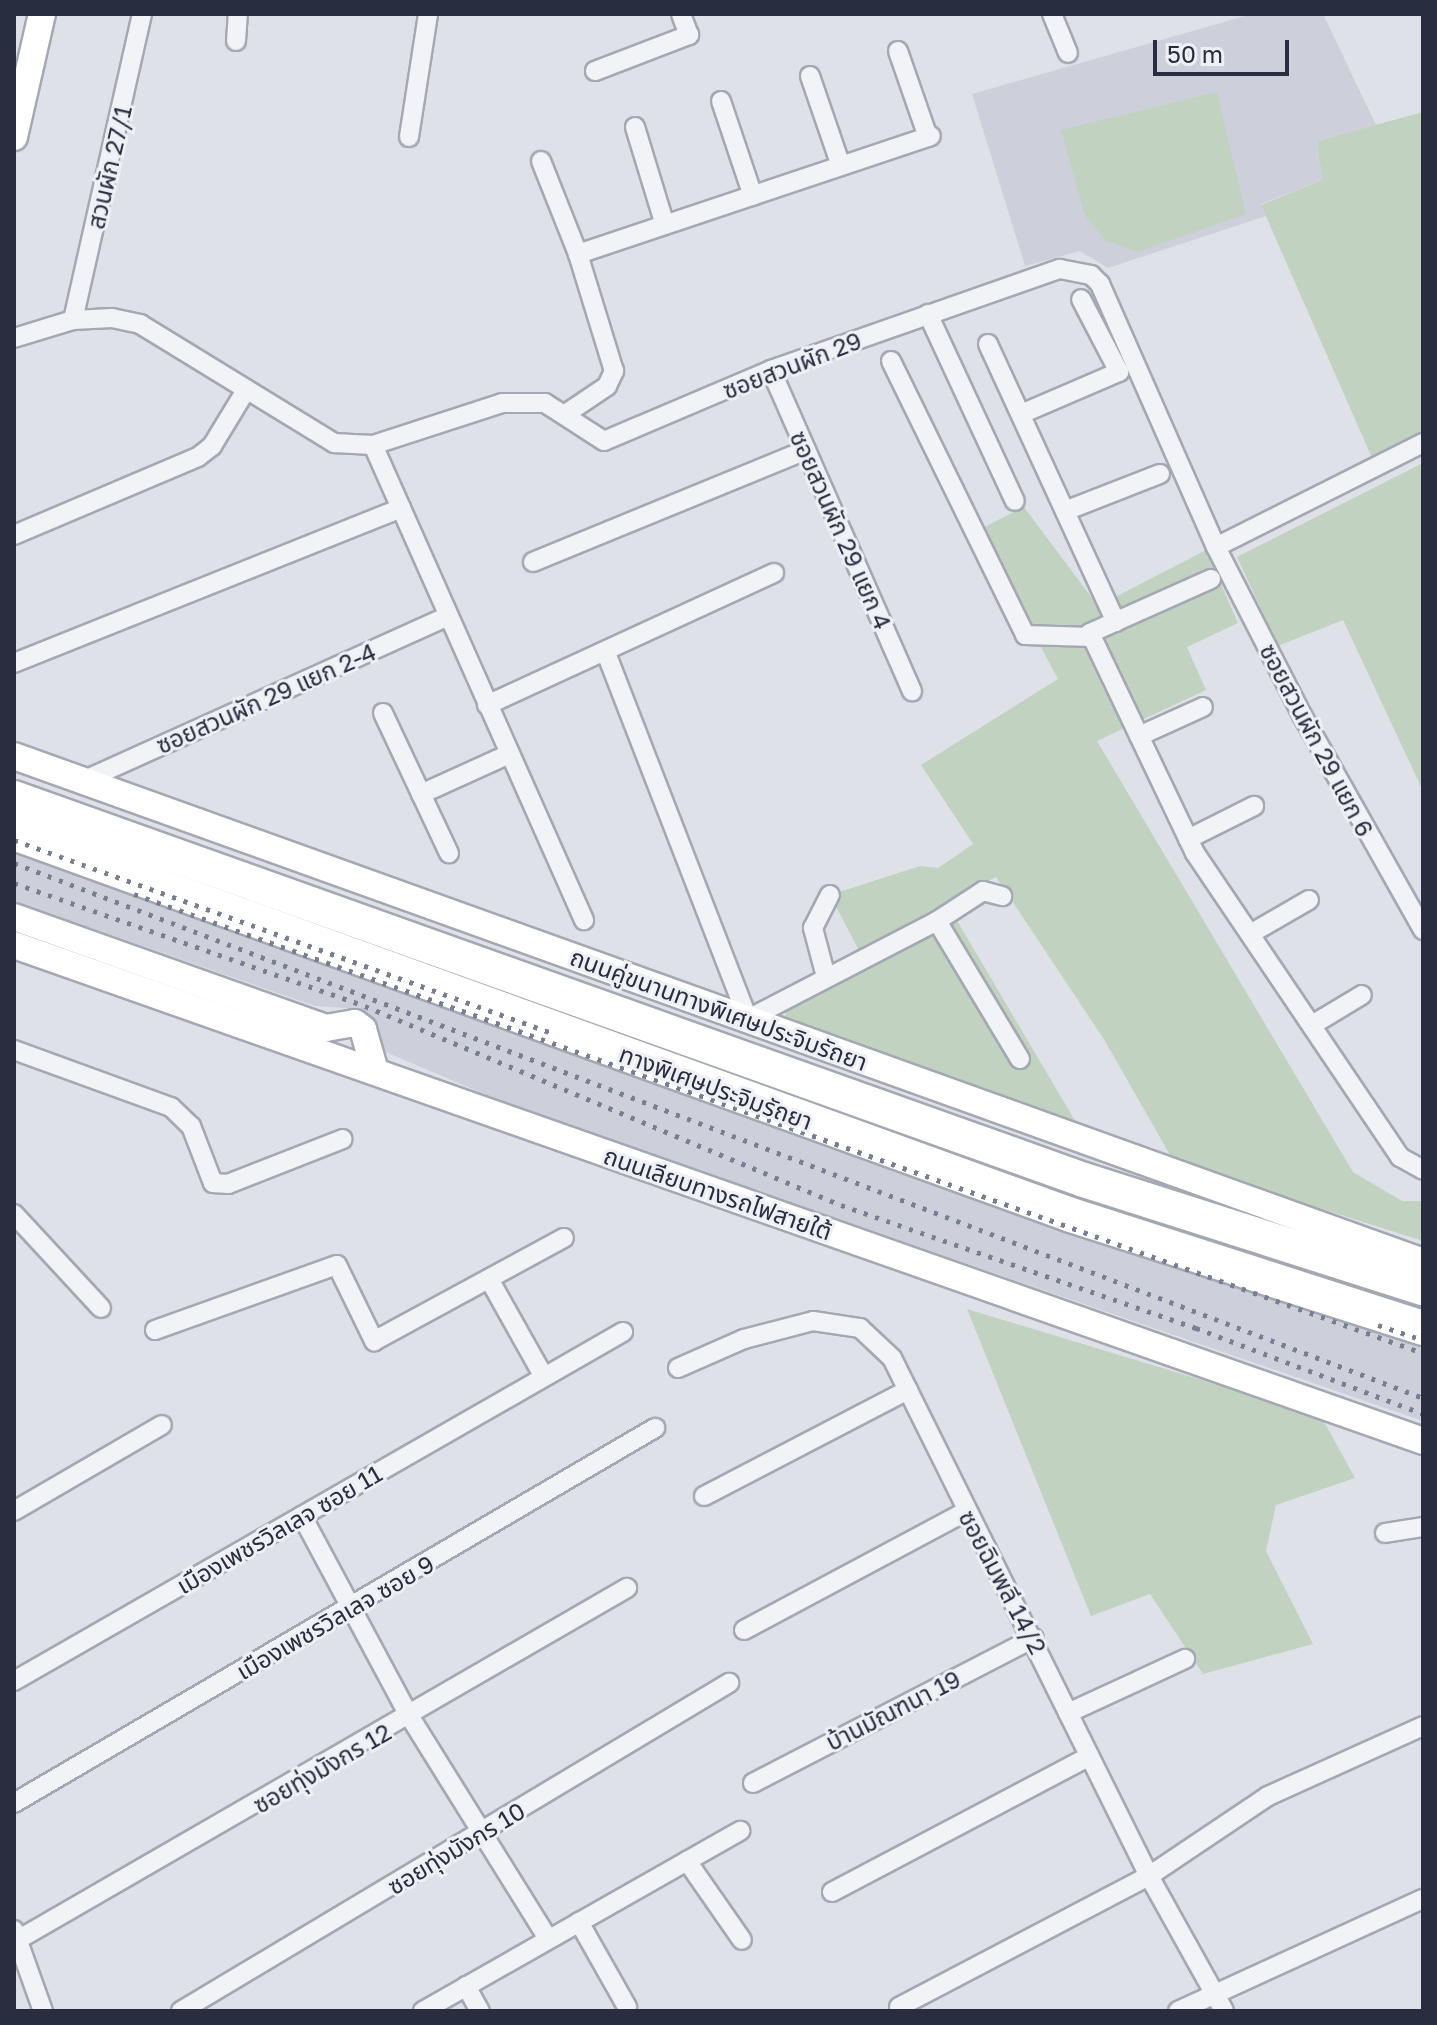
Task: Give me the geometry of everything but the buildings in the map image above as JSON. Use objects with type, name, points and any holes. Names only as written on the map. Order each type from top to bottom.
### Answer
[{"type":"highway","name":"ทางพิเศษประจิมรัถยา","points":[[15,779],[1084,1180],[1423,1288]]},
{"type":"highway","name":"ทางพิเศษประจิมรัถยา","points":[[14,833],[1071,1215],[1423,1328]]},
{"type":"main road","points":[[14,137],[42,14]]},
{"type":"main road","points":[[15,779],[373,910],[393,933],[403,932],[421,916],[440,909]]},
{"type":"main road","name":"ถนนคู่ขนานทางพิเศษประจิมรัถยา","points":[[15,779],[85,780],[1423,1262]]},
{"type":"main road","points":[[14,917],[326,1028],[355,1023],[363,1029],[375,1071]]},
{"type":"main road","name":"ถนนเลียบทางรถไฟสายใต้","points":[[14,945],[1423,1441]]},
{"type":"street","name":"สวนผัก 27/1","points":[[73,320],[142,14]]},
{"type":"street","points":[[236,41],[238,14]]},
{"type":"street","points":[[409,137],[428,14]]},
{"type":"street","points":[[595,71],[689,35],[681,14]]},
{"type":"street","points":[[1052,14],[1068,53]]},
{"type":"street","points":[[578,254],[930,136],[898,51]]},
{"type":"street","points":[[810,76],[841,166]]},
{"type":"street","points":[[721,101],[753,196]]},
{"type":"street","points":[[635,127],[665,225]]},
{"type":"street","points":[[541,161],[578,254],[614,371],[607,386],[564,415]]},
{"type":"street","name":"ซอยสวนผัก 29","points":[[14,338],[73,320],[112,318],[140,324],[334,443],[373,445],[502,403],[545,403],[604,441],[771,370],[1060,269],[1091,275],[1100,284],[1216,547]]},
{"type":"street","points":[[1021,414],[1119,372],[1081,299]]},
{"type":"street","points":[[928,314],[1015,501]]},
{"type":"street","points":[[988,344],[1116,622]]},
{"type":"street","points":[[891,361],[1025,635],[1092,637]]},
{"type":"street","name":"ซอยสวนผัก 29 แยก 4","points":[[771,370],[912,691]]},
{"type":"street","points":[[14,535],[198,457],[212,446],[246,390]]},
{"type":"street","points":[[1216,547],[1423,443]]},
{"type":"street","points":[[373,445],[584,920]]},
{"type":"street","points":[[533,562],[806,450]]},
{"type":"street","points":[[1065,511],[1160,474]]},
{"type":"street","points":[[14,663],[401,508]]},
{"type":"street","name":"ซอยสวนผัก 29 แยก 6","points":[[1216,547],[1302,715],[1423,930]]},
{"type":"street","points":[[487,705],[606,653],[774,573]]},
{"type":"street","points":[[1211,579],[1090,633],[1188,839],[1400,1157],[1423,1170]]},
{"type":"street","name":"ซอยสวนผัก 29 แยก 2-4","points":[[85,780],[448,616]]},
{"type":"street","points":[[606,653],[748,1019],[937,921],[983,891],[1002,896]]},
{"type":"street","points":[[1139,736],[1203,707]]},
{"type":"street","points":[[383,713],[449,853]]},
{"type":"street","points":[[421,794],[509,754]]},
{"type":"street","points":[[1188,839],[1254,806]]},
{"type":"street","points":[[826,977],[813,928],[830,895]]},
{"type":"street","points":[[1250,934],[1309,900]]},
{"type":"street","points":[[937,921],[945,927],[1020,1059]]},
{"type":"street","points":[[1312,1025],[1362,995]]},
{"type":"street","points":[[14,1050],[171,1107],[191,1126],[213,1183],[228,1184],[343,1139]]},
{"type":"street","points":[[14,1214],[101,1308]]},
{"type":"street","points":[[155,1330],[337,1265],[374,1341],[564,1238]]},
{"type":"street","points":[[489,1279],[544,1377]]},
{"type":"street","name":"ซอยฉิมพลี 14/2","points":[[678,1368],[744,1339],[813,1321],[860,1328],[892,1358],[965,1512],[1034,1638],[1088,1757],[1224,2011]]},
{"type":"street","name":"เมืองเพชรวิลเลจ ซอย 11","points":[[14,1681],[623,1332]]},
{"type":"street","points":[[704,1496],[908,1390]]},
{"type":"street","points":[[14,1511],[162,1425]]},
{"type":"street","name":"เมืองเพชรวิลเลจ ซอย 9","points":[[14,1803],[655,1428]]},
{"type":"street","points":[[744,1630],[965,1512]]},
{"type":"street","points":[[302,1516],[410,1717],[548,1939]]},
{"type":"street","points":[[1385,1533],[1423,1527]]},
{"type":"street","name":"ซอยทุ่งมังกร 12","points":[[15,1937],[410,1717],[627,1588]]},
{"type":"street","name":"บ้านมัณฑนา 19","points":[[753,1783],[1034,1638]]},
{"type":"street","points":[[1068,1713],[1185,1659]]},
{"type":"street","name":"ซอยทุ่งมังกร 10","points":[[181,2011],[729,1683]]},
{"type":"street","points":[[899,2007],[1149,1876],[1268,1796],[1423,1726]]},
{"type":"street","points":[[832,1892],[1088,1757]]},
{"type":"street","points":[[423,2011],[740,1831]]},
{"type":"street","points":[[687,1861],[742,1940]]},
{"type":"street","points":[[1178,2011],[1423,1899]]},
{"type":"street","points":[[579,1922],[627,2007]]},
{"type":"street","points":[[15,1937],[43,2011]]},
{"type":"street","points":[[466,1986],[480,2011]]},
{"type":"shaded area","points":[[1252,14],[1323,14],[1376,125],[1317,141],[1322,180],[1261,204],[1266,216],[1108,268],[1080,251],[1025,266],[972,94]]},
{"type":"shaded area","points":[[14,824],[1423,1316],[1423,1421],[522,1110],[381,1050],[375,1021],[359,1009],[315,1006],[14,901]]},
{"type":"green space","points":[[1217,92],[1246,214],[1137,252],[1106,241],[1085,216],[1061,130]]},
{"type":"green space","points":[[1423,112],[1423,432],[1372,458],[1261,205],[1322,180],[1317,141]]},
{"type":"green space","points":[[1423,463],[1423,791],[1343,620],[1278,646],[1237,557]]},
{"type":"green space","points":[[1024,507],[1098,606],[1206,550],[1238,623],[1187,647],[1206,690],[1097,741],[1353,1172],[1402,1201],[1423,1201],[1423,1241],[1174,1162],[1105,1041],[996,877],[946,902],[1077,1124],[784,1019],[788,1006],[866,964],[830,895],[920,866],[938,868],[973,844],[921,765],[1058,679],[978,530]]},
{"type":"green space","points":[[967,1309],[1321,1416],[1355,1478],[1276,1505],[1266,1551],[1313,1644],[1203,1674],[1150,1594],[1091,1616]]},
{"type":"railway","points":[[14,840],[552,1033]]},
{"type":"railway","points":[[14,863],[1423,1398]]},
{"type":"railway","points":[[14,883],[365,1006],[841,1205],[1196,1328],[1423,1414]]},
{"type":"railway","points":[[134,894],[1423,1353]]},
{"type":"railway","points":[[1378,1325],[1423,1340]]}]
